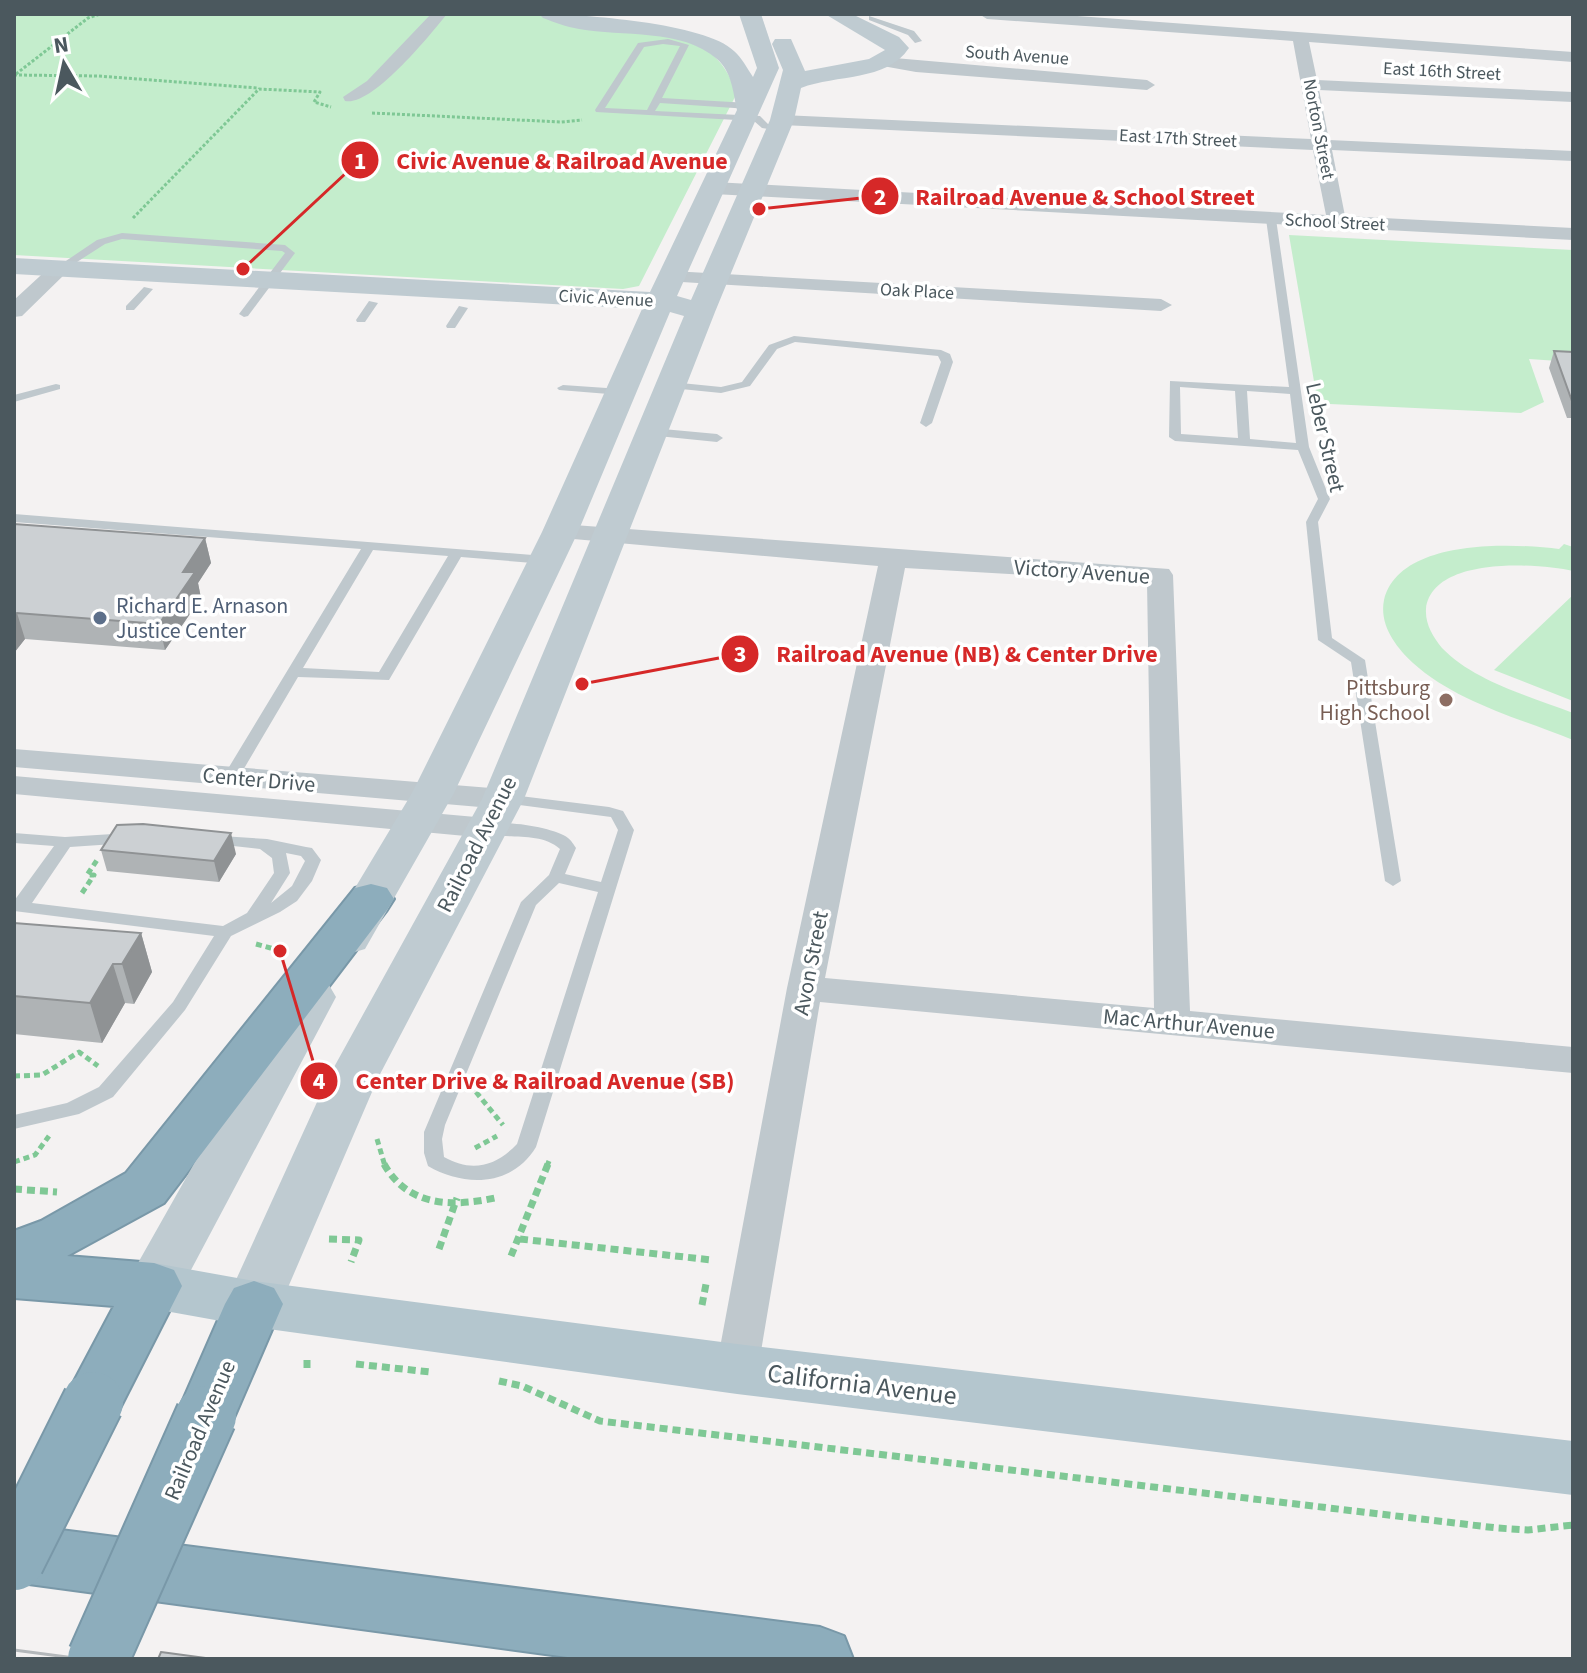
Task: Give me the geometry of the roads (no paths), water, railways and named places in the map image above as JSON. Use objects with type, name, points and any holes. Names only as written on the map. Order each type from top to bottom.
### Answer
[{"type":"highway","points":[[14,1254],[71,1231],[145,1188],[371,899]]},
{"type":"highway","points":[[14,1275],[154,1286],[14,1560]]},
{"type":"highway","name":"Railroad Avenue","points":[[98,1659],[254,1304]]},
{"type":"highway","points":[[14,1553],[820,1659]]},
{"type":"main road","points":[[550,14],[579,23],[702,39],[726,54],[743,77],[749,112]]},
{"type":"main road","points":[[598,14],[646,17],[681,14]]},
{"type":"main road","points":[[154,1286],[277,1057],[425,807],[553,546],[768,68],[750,14]]},
{"type":"main road","name":"Railroad Avenue","points":[[254,1304],[353,1078],[495,813],[780,124],[794,70],[772,14]]},
{"type":"main road","points":[[792,84],[817,74],[883,62],[893,56],[898,48],[891,42],[843,18]]},
{"type":"main road","points":[[788,55],[831,64],[883,62]]},
{"type":"main road","name":"Civic Avenue","points":[[14,266],[139,299],[662,299],[700,312]]},
{"type":"main road","name":"Civic Avenue","points":[[14,281],[52,276],[367,311],[457,317],[662,299]]},
{"type":"main road","name":"California Avenue","points":[[154,1286],[254,1304],[737,1369],[1573,1468]]},
{"type":"street","points":[[351,97],[373,85],[439,14]]},
{"type":"street","points":[[987,14],[1573,57]]},
{"type":"street","name":"Norton Street","points":[[1300,37],[1337,222]]},
{"type":"street","name":"South Avenue","points":[[883,62],[1147,85]]},
{"type":"street","name":"East 16th Street","points":[[1310,85],[1573,97]]},
{"type":"street","name":"East 17th Street","points":[[780,124],[1573,156]]},
{"type":"street","name":"School Street","points":[[714,188],[1573,234]]},
{"type":"street","points":[[14,311],[52,276]]},
{"type":"street","name":"Oak Place","points":[[662,299],[716,280],[1161,305]]},
{"type":"street","name":"Victory Avenue","points":[[553,546],[611,537],[893,559],[1160,575],[1172,1021]]},
{"type":"street","name":"Avon Street","points":[[737,1369],[805,988],[893,559]]},
{"type":"street","name":"Center Drive","points":[[14,758],[231,777],[425,807]]},
{"type":"street","name":"Center Drive","points":[[14,785],[495,813]]},
{"type":"street","name":"Mac Arthur Avenue","points":[[805,988],[1573,1060]]},
{"type":"lane","points":[[843,18],[872,16],[911,33],[918,41]]},
{"type":"lane","name":"East 17th Street","points":[[657,100],[685,45],[666,41],[641,45],[599,110],[749,112],[765,126],[780,124]]},
{"type":"lane","points":[[650,113],[657,100],[749,112]]},
{"type":"lane","name":"Leber Street","points":[[1271,219],[1303,447],[1324,499],[1312,522],[1325,640],[1358,660],[1393,881]]},
{"type":"lane","points":[[52,276],[101,242],[122,236],[285,248],[290,253],[258,297]]},
{"type":"lane","points":[[671,385],[721,390],[746,384],[773,347],[794,339],[941,353],[946,356],[947,362],[926,423]]},
{"type":"lane","points":[[1294,391],[1174,383],[1175,437],[1303,447]]},
{"type":"lane","points":[[14,399],[56,387]]},
{"type":"lane","points":[[563,388],[621,392]]},
{"type":"lane","points":[[1241,388],[1244,442]]},
{"type":"lane","points":[[652,432],[717,438]]},
{"type":"lane","points":[[14,518],[457,552],[553,546]]},
{"type":"lane","points":[[231,777],[370,545]]},
{"type":"lane","points":[[292,672],[384,677],[457,552]]},
{"type":"lane","points":[[495,813],[617,814],[626,830],[526,1147],[513,1162],[495,1171],[476,1175],[450,1171],[435,1161],[431,1145],[435,1123],[460,1071],[529,902],[556,877],[568,848],[566,843],[495,813]]},
{"type":"lane","points":[[14,838],[65,842],[141,837]]},
{"type":"lane","points":[[14,1122],[72,1109],[106,1092],[179,1006],[225,932],[280,907],[294,897],[306,882],[313,860],[306,852],[201,838]]},
{"type":"lane","points":[[65,842],[17,907],[225,932]]},
{"type":"lane","points":[[253,917],[282,873],[280,856],[264,844]]},
{"type":"lane","points":[[556,877],[609,889]]},
{"type":"tram line","points":[[14,1650],[82,1659]]},
{"type":"place","name":"Railroad Avenue & School Street","points":[[759,209]]},
{"type":"place","name":"Civic Avenue & Railroad Avenue","points":[[243,269]]},
{"type":"place","name":"Richard E. Arnason Justice Center","points":[[100,618]]},
{"type":"place","name":"Railroad Avenue (NB) & Center Drive","points":[[582,684]]},
{"type":"place","name":"Pittsburg High School","points":[[1446,700]]},
{"type":"place","name":"Center Drive & Railroad Avenue (SB)","points":[[280,951]]}]
